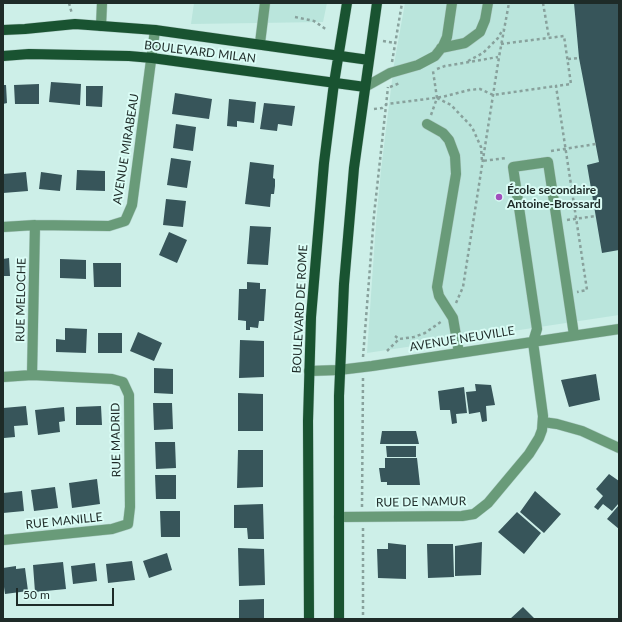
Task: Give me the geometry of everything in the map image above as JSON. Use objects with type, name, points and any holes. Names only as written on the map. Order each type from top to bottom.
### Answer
[{"type":"main road","name":"BOULEVARD DE ROME","points":[[309,619],[309,370],[316,245],[334,83],[347,3]]},
{"type":"main road","points":[[340,619],[339,370],[351,198],[368,60],[377,3]]},
{"type":"main road","name":"BOULEVARD MILAN","points":[[3,30],[75,24],[155,30],[368,60]]},
{"type":"main road","name":"BOULEVARD MILAN","points":[[3,56],[29,54],[129,56],[365,87]]},
{"type":"street","points":[[101,26],[102,3]]},
{"type":"street","points":[[260,44],[265,3]]},
{"type":"street","points":[[365,87],[390,73],[418,65],[435,56],[446,37],[452,3]]},
{"type":"street","points":[[441,48],[465,42],[480,32],[485,20],[488,3]]},
{"type":"street","name":"AVENUE MIRABEAU","points":[[3,226],[110,226],[126,221],[132,205],[155,30]]},
{"type":"street","points":[[427,124],[443,133],[449,140],[455,156],[456,174],[438,287],[438,296],[454,320],[459,353]]},
{"type":"street","points":[[532,342],[537,328],[513,167],[548,162],[574,335]]},
{"type":"street","name":"RUE MELOCHE","points":[[32,375],[35,225]]},
{"type":"street","name":"AVENUE NEUVILLE","points":[[309,370],[339,370],[619,329]]},
{"type":"street","name":"RUE DE NAMUR","points":[[339,517],[462,516],[474,514],[488,503],[528,454],[539,438],[543,422],[543,409],[532,342]]},
{"type":"street","name":"RUE MADRID","points":[[3,377],[32,375],[112,379],[123,382],[129,395],[130,507],[128,524]]},
{"type":"street","points":[[543,422],[582,431],[619,448]]},
{"type":"street","name":"RUE MANILLE","points":[[3,540],[112,529],[128,524]]},
{"type":"path","points":[[69,3],[72,15]]},
{"type":"path","points":[[363,354],[374,215],[388,88],[402,3]]},
{"type":"path","points":[[455,305],[463,287],[498,57],[509,3]]},
{"type":"path","points":[[543,3],[549,38]]},
{"type":"path","points":[[295,17],[314,22],[327,30]]},
{"type":"path","points":[[462,63],[484,53],[498,38],[505,25]]},
{"type":"path","points":[[374,109],[382,108],[387,104],[437,98],[469,90],[480,89],[493,95],[572,84],[564,36],[501,44]]},
{"type":"path","points":[[383,41],[395,43]]},
{"type":"path","points":[[427,73],[445,66],[498,57]]},
{"type":"path","points":[[568,59],[579,58]]},
{"type":"path","points":[[427,124],[437,98],[433,71]]},
{"type":"path","points":[[388,88],[401,83]]},
{"type":"path","points":[[556,86],[587,290],[575,292],[576,298]]},
{"type":"path","points":[[437,98],[451,105],[472,127],[481,147],[482,161]]},
{"type":"path","points":[[576,219],[596,216]]},
{"type":"path","points":[[387,351],[399,339],[414,337],[425,333],[444,319]]},
{"type":"path","points":[[395,336],[399,339]]},
{"type":"path","points":[[362,509],[363,379]]},
{"type":"path","points":[[363,524],[363,619]]},
{"type":"shaded area","points":[[194,3],[327,3],[323,22],[191,24]]},
{"type":"shaded area","name":"École secondaire Antoine-Brossard","points":[[405,3],[619,3],[619,315],[367,353],[381,170],[394,64]]},
{"type":"building","points":[[574,3],[619,3],[619,250],[602,253],[587,165],[599,162],[579,58]]},
{"type":"building","points":[[51,82],[81,84],[80,105],[49,102]]},
{"type":"building","points":[[39,84],[39,104],[15,104],[14,85]]},
{"type":"building","points":[[3,85],[6,85],[7,103],[3,104]]},
{"type":"building","points":[[86,86],[103,86],[102,107],[86,106]]},
{"type":"building","points":[[175,93],[212,99],[209,119],[172,114]]},
{"type":"building","points":[[229,99],[256,102],[254,123],[237,121],[237,127],[227,126]]},
{"type":"building","points":[[264,103],[295,106],[292,126],[278,124],[277,131],[260,129]]},
{"type":"building","points":[[176,124],[196,127],[193,151],[173,148]]},
{"type":"building","points":[[171,158],[191,161],[187,188],[167,185]]},
{"type":"building","points":[[250,162],[274,165],[273,178],[275,179],[275,186],[274,194],[271,194],[270,207],[245,204]]},
{"type":"building","points":[[77,170],[105,171],[105,191],[76,190]]},
{"type":"building","points":[[26,172],[28,191],[3,193],[3,174]]},
{"type":"building","points":[[41,172],[62,175],[60,191],[39,189]]},
{"type":"building","points":[[166,199],[186,201],[183,227],[163,225]]},
{"type":"building","points":[[250,226],[271,227],[268,265],[247,264]]},
{"type":"building","points":[[169,232],[187,240],[177,263],[159,255]]},
{"type":"building","points":[[9,258],[10,276],[3,276],[3,259]]},
{"type":"building","points":[[60,259],[86,260],[86,279],[60,278]]},
{"type":"building","points":[[93,263],[121,263],[121,287],[94,287]]},
{"type":"building","points":[[247,282],[260,283],[260,289],[266,289],[264,321],[259,321],[258,328],[250,327],[250,330],[246,330],[246,321],[238,320],[239,289],[247,289]]},
{"type":"building","points":[[65,328],[87,329],[86,353],[56,352],[56,339],[65,340]]},
{"type":"building","points":[[138,332],[162,343],[154,361],[130,351]]},
{"type":"building","points":[[98,333],[122,333],[122,353],[98,353]]},
{"type":"building","points":[[240,340],[264,341],[264,377],[239,378]]},
{"type":"building","points":[[154,368],[173,369],[173,394],[154,393]]},
{"type":"building","points":[[596,374],[600,400],[569,407],[561,380]]},
{"type":"building","points":[[475,384],[491,385],[495,405],[486,406],[487,421],[482,422],[480,412],[469,414],[466,392],[476,391]]},
{"type":"building","points":[[464,387],[467,413],[456,414],[457,423],[452,424],[450,410],[440,410],[438,391]]},
{"type":"building","points":[[238,393],[263,394],[263,431],[238,431]]},
{"type":"building","points":[[153,403],[172,403],[173,429],[154,430]]},
{"type":"building","points":[[26,406],[28,425],[14,426],[15,437],[4,438],[3,408]]},
{"type":"building","points":[[101,406],[102,425],[76,425],[76,407]]},
{"type":"building","points":[[64,407],[65,421],[59,422],[60,432],[38,435],[35,410]]},
{"type":"building","points":[[382,431],[416,431],[419,444],[380,444]]},
{"type":"building","points":[[155,442],[175,442],[176,468],[156,469]]},
{"type":"building","points":[[386,446],[416,446],[416,457],[387,457]]},
{"type":"building","points":[[238,450],[263,450],[263,487],[237,488]]},
{"type":"building","points":[[385,458],[417,458],[420,485],[387,485],[387,482],[381,482],[379,468],[385,468]]},
{"type":"building","points":[[609,474],[619,481],[619,503],[612,511],[603,504],[598,510],[594,507],[603,496],[596,489]]},
{"type":"building","points":[[155,475],[176,475],[176,499],[156,499]]},
{"type":"building","points":[[97,479],[100,504],[72,508],[69,483]]},
{"type":"building","points":[[55,487],[58,508],[34,511],[31,490]]},
{"type":"building","points":[[22,491],[24,511],[3,513],[3,493]]},
{"type":"building","points":[[535,491],[561,514],[544,533],[520,512]]},
{"type":"building","points":[[263,504],[264,539],[248,539],[247,528],[234,528],[234,505]]},
{"type":"building","points":[[619,505],[619,529],[607,519]]},
{"type":"building","points":[[160,511],[180,511],[180,537],[161,537]]},
{"type":"building","points":[[517,512],[541,533],[524,554],[498,532]]},
{"type":"building","points":[[482,542],[481,575],[455,576],[455,546]]},
{"type":"building","points":[[388,543],[406,545],[406,579],[378,578],[377,549],[388,549]]},
{"type":"building","points":[[427,544],[453,544],[454,577],[428,578]]},
{"type":"building","points":[[238,548],[264,549],[265,585],[239,586]]},
{"type":"building","points":[[167,553],[172,570],[149,578],[143,561]]},
{"type":"building","points":[[132,561],[135,580],[108,583],[106,564]]},
{"type":"building","points":[[63,562],[66,589],[35,592],[33,565]]},
{"type":"building","points":[[95,563],[97,581],[73,584],[71,566]]},
{"type":"building","points":[[16,566],[16,569],[25,568],[28,591],[5,594],[3,587],[3,568]]},
{"type":"building","points":[[264,599],[264,619],[239,619],[239,600]]},
{"type":"building","points":[[523,607],[535,619],[510,619]]},
{"type":"place","name":"École secondaire Antoine-Brossard","points":[[499,197]]}]
